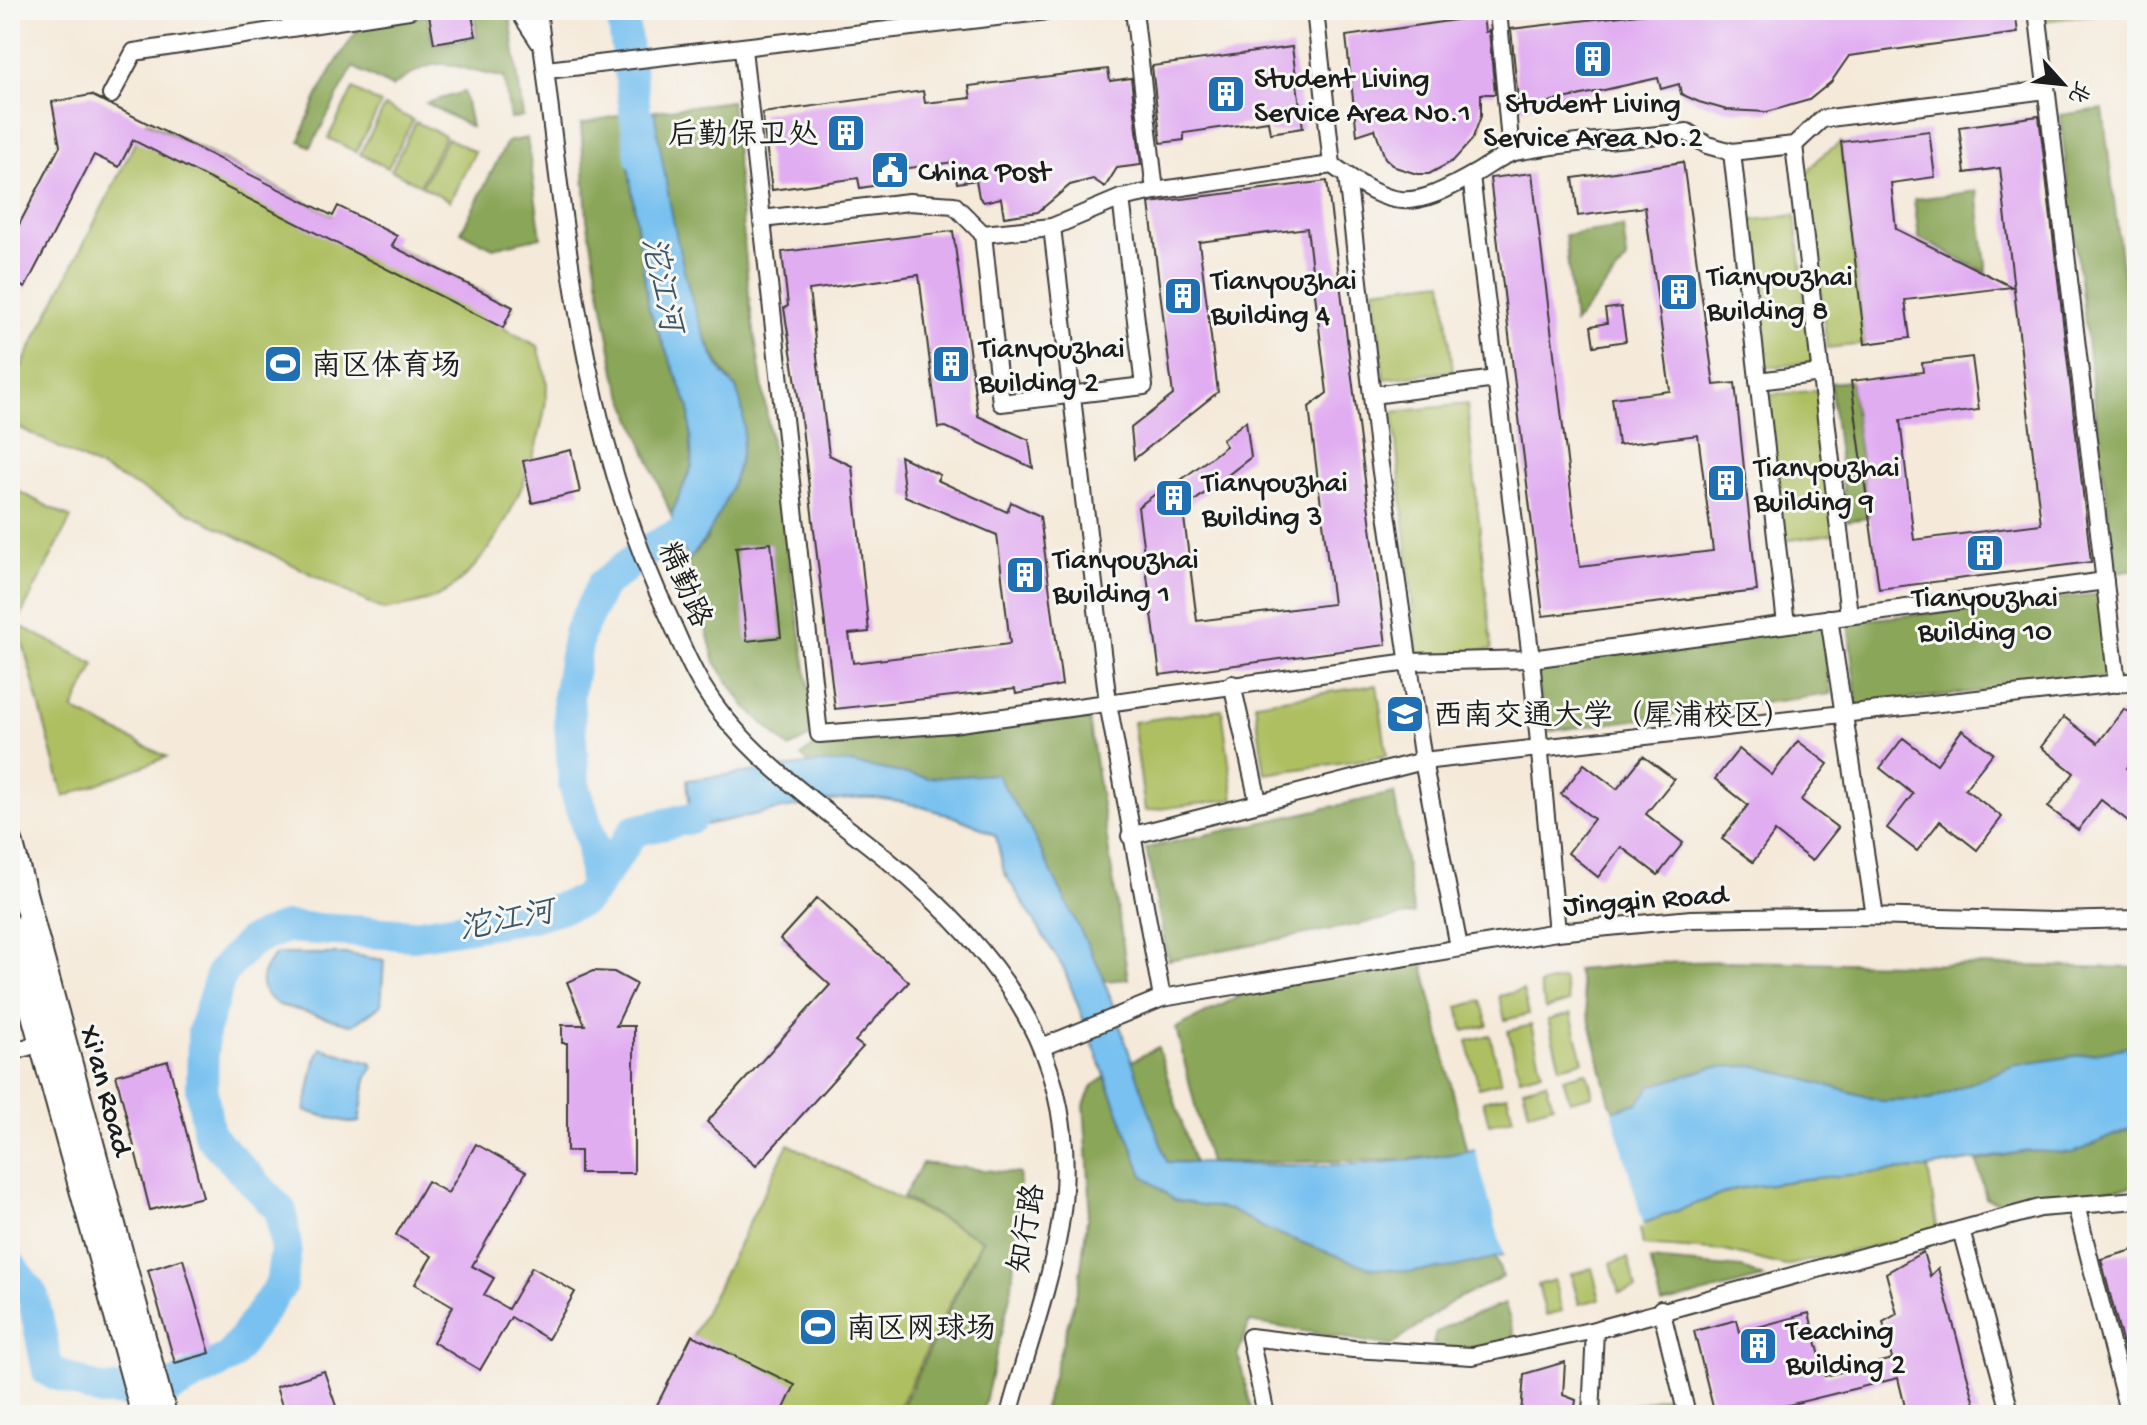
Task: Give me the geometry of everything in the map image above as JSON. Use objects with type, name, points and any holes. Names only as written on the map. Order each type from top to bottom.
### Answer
[{"type":"main road","name":"Xi'an Road","points":[[10,841],[140,1364]]},
{"type":"main road","name":"Xi'an Road","points":[[10,927],[40,1043],[140,1364]]},
{"type":"main road","points":[[140,1364],[144,1415]]},
{"type":"main road","points":[[140,1364],[164,1415]]},
{"type":"street","points":[[111,95],[134,52],[409,10]]},
{"type":"street","points":[[518,10],[543,47]]},
{"type":"street","name":"精勤路","points":[[538,10],[566,243],[597,416],[621,500],[656,590],[703,688],[721,713],[766,757],[826,811],[915,883],[971,935],[1002,974],[1042,1047]]},
{"type":"street","points":[[547,70],[1057,10]]},
{"type":"street","points":[[1134,10],[1155,191]]},
{"type":"street","points":[[1315,10],[1332,165]]},
{"type":"street","points":[[1498,10],[1511,153]]},
{"type":"street","points":[[2037,10],[2117,684]]},
{"type":"street","points":[[743,49],[819,734],[952,724],[1409,662],[1531,659],[2105,581]]},
{"type":"street","points":[[983,234],[1052,227],[1121,198],[1155,191],[1332,165],[1376,195],[1401,201],[1435,195],[1511,153],[1687,132],[1707,145],[1732,152],[1794,145],[1822,119],[2046,90]]},
{"type":"street","points":[[1794,145],[1849,615]]},
{"type":"street","points":[[1732,152],[1786,624]]},
{"type":"street","points":[[1347,176],[1373,395],[1423,761],[1459,947]]},
{"type":"street","points":[[1471,176],[1531,659],[1557,932]]},
{"type":"street","points":[[762,219],[909,202],[954,205],[983,234],[1001,403],[1144,386],[1121,198]]},
{"type":"street","points":[[1052,227],[1108,703],[1162,998]]},
{"type":"street","points":[[1758,381],[1821,373]]},
{"type":"street","points":[[1373,395],[1496,379]]},
{"type":"street","points":[[1829,618],[1875,916]]},
{"type":"street","points":[[1130,836],[1423,761],[2137,681]]},
{"type":"street","points":[[1232,684],[1258,801]]},
{"type":"street","name":"Jingqin Road","points":[[1042,1047],[1162,998],[1557,932],[1691,919],[1875,916],[2054,921],[2137,919]]},
{"type":"street","points":[[10,1053],[40,1043]]},
{"type":"street","name":"知行路","points":[[1009,1415],[1054,1252],[1063,1201],[1059,1118],[1042,1047]]},
{"type":"street","points":[[1266,1415],[1250,1337],[1353,1349],[1472,1356],[1595,1330],[1661,1309],[2040,1208],[2137,1200]]},
{"type":"street","points":[[2076,1205],[2129,1415]]},
{"type":"street","points":[[1961,1230],[2011,1415]]},
{"type":"street","points":[[1661,1309],[1687,1415]]},
{"type":"street","points":[[1591,1415],[1595,1330]]},
{"type":"green space","points":[[502,10],[510,15],[523,117],[510,119],[504,77],[436,64],[392,87],[353,67],[311,147],[300,141],[325,82],[359,28],[427,15],[433,45],[477,37],[474,11]]},
{"type":"green space","points":[[2042,10],[2100,10],[2101,14],[2043,21]]},
{"type":"green space","points":[[353,89],[381,104],[356,152],[328,138]]},
{"type":"green space","points":[[464,92],[471,127],[426,103]]},
{"type":"green space","points":[[731,101],[750,305],[816,734],[789,748],[745,706],[715,662],[688,561],[707,539],[737,389],[718,363],[690,295],[671,218],[654,111]]},
{"type":"green space","points":[[385,106],[413,120],[388,168],[360,154]]},
{"type":"green space","points":[[2103,109],[2137,391],[2137,569],[2115,572],[2060,115]]},
{"type":"green space","points":[[621,115],[649,309],[689,406],[692,466],[671,515],[616,377],[587,219],[581,124]]},
{"type":"green space","name":"南区体育场","points":[[146,121],[513,307],[503,328],[538,346],[547,388],[544,413],[515,503],[482,557],[463,579],[442,594],[420,603],[383,610],[10,423],[10,389]]},
{"type":"green space","points":[[416,122],[445,136],[420,185],[391,170]]},
{"type":"green space","points":[[447,138],[475,152],[450,201],[422,186]]},
{"type":"green space","points":[[527,138],[541,237],[493,248],[461,232],[507,142]]},
{"type":"green space","points":[[1841,142],[1865,344],[1827,348],[1807,174],[1820,157]]},
{"type":"green space","points":[[1977,191],[1987,273],[1919,238],[1914,199]]},
{"type":"green space","points":[[1795,215],[1813,362],[1762,368],[1745,221]]},
{"type":"green space","points":[[1623,227],[1627,260],[1574,324],[1565,235]]},
{"type":"green space","points":[[1443,281],[1453,371],[1384,379],[1374,289]]},
{"type":"green space","points":[[1851,381],[1868,518],[1847,521],[1830,383]]},
{"type":"green space","points":[[1817,390],[1834,534],[1782,541],[1765,396]]},
{"type":"green space","points":[[1467,404],[1492,649],[1418,657],[1393,412]]},
{"type":"green space","points":[[10,487],[71,518],[19,619],[10,589]]},
{"type":"green space","points":[[2099,594],[2108,677],[1857,705],[1848,622]]},
{"type":"green space","points":[[1822,623],[1831,694],[1544,732],[1535,662]]},
{"type":"green space","points":[[18,625],[95,664],[73,710],[167,757],[64,797]]},
{"type":"green space","points":[[1377,685],[1387,756],[1265,774],[1255,703]]},
{"type":"green space","points":[[1222,709],[1234,799],[1145,811],[1133,722]]},
{"type":"green space","points":[[1088,712],[1128,979],[1105,981],[996,774],[928,778],[849,763],[809,764],[801,756],[821,741],[922,735]]},
{"type":"green space","points":[[1394,793],[1414,914],[1168,960],[1146,848]]},
{"type":"green space","points":[[1422,960],[1467,1152],[1405,1160],[1209,1163],[1176,1028],[1252,990]]},
{"type":"green space","points":[[1727,961],[2137,968],[2137,1046],[1960,1088],[1930,1100],[1882,1101],[1757,1066],[1612,1111],[1577,970],[1652,963]]},
{"type":"green space","points":[[1563,979],[1569,1002],[1546,1009],[1539,985]]},
{"type":"green space","points":[[1523,990],[1529,1014],[1505,1020],[1499,996]]},
{"type":"green space","points":[[1481,1001],[1488,1025],[1464,1031],[1458,1007]]},
{"type":"green space","points":[[1571,1014],[1583,1061],[1560,1067],[1548,1020]]},
{"type":"green space","points":[[1531,1025],[1542,1072],[1520,1078],[1508,1031]]},
{"type":"green space","points":[[1490,1035],[1501,1082],[1479,1088],[1467,1041]]},
{"type":"green space","points":[[1158,1047],[1194,1162],[1167,1162],[1132,1061]]},
{"type":"green space","points":[[1587,1072],[1593,1095],[1570,1101],[1563,1078]]},
{"type":"green space","points":[[1105,1077],[1143,1175],[1174,1200],[1231,1210],[1266,1229],[1367,1267],[1411,1272],[1495,1258],[1503,1277],[1454,1300],[1391,1346],[1250,1322],[1238,1354],[1253,1415],[1042,1415],[1079,1284],[1090,1195],[1084,1105],[1092,1086]]},
{"type":"green space","points":[[1546,1082],[1553,1105],[1529,1112],[1523,1088]]},
{"type":"green space","points":[[1507,1095],[1513,1118],[1489,1124],[1483,1101]]},
{"type":"green space","points":[[2137,1125],[2137,1186],[2005,1205],[1986,1198],[1977,1161],[2028,1151],[2073,1153]]},
{"type":"green space","name":"南区网球场","points":[[788,1144],[982,1239],[895,1415],[654,1415]]},
{"type":"green space","points":[[922,1163],[1020,1174],[1012,1287],[982,1415],[898,1415],[983,1240],[903,1198]]},
{"type":"green space","points":[[1928,1168],[1938,1232],[1785,1266],[1725,1251],[1643,1245],[1639,1225],[1736,1189],[1805,1179]]},
{"type":"green space","points":[[1628,1258],[1636,1289],[1619,1293],[1611,1263]]},
{"type":"green space","points":[[1650,1260],[1742,1268],[1763,1278],[1662,1304]]},
{"type":"green space","points":[[1592,1268],[1600,1299],[1579,1304],[1571,1274]]},
{"type":"green space","points":[[1554,1280],[1562,1311],[1546,1315],[1538,1285]]},
{"type":"green space","points":[[1505,1304],[1516,1340],[1452,1352],[1433,1344],[1436,1333],[1462,1319]]},
{"type":"green space","points":[[1673,1395],[1678,1415],[1604,1415],[1604,1412]]},
{"type":"water","points":[[654,111],[676,232],[693,304],[713,357],[737,391],[743,412],[740,458],[734,481],[713,525],[688,561],[671,515],[692,466],[689,407],[649,309],[621,115]]},
{"type":"water","points":[[821,763],[849,763],[928,778],[996,774],[1028,825],[1102,974],[1167,1162],[1356,1164],[1395,1162],[1467,1151],[1638,1103],[1651,1086],[1714,1067],[1757,1066],[1882,1101],[1930,1100],[2012,1066],[2137,1046],[2137,1125],[2073,1153],[2028,1151],[1928,1168],[1805,1179],[1736,1189],[1639,1225],[1454,1267],[1411,1272],[1367,1267],[1266,1229],[1231,1210],[1174,1200],[1143,1175],[1064,969],[1004,872],[996,836],[930,810],[875,798],[820,803],[692,827],[687,780]]},
{"type":"water","points":[[276,954],[347,954],[384,960],[381,1005],[353,1025],[279,1005],[266,993],[262,981],[266,967]]},
{"type":"water","points":[[321,1048],[371,1063],[373,1067],[366,1079],[359,1122],[351,1123],[305,1111],[315,1060]]},
{"type":"pier","points":[[1611,1107],[1644,1227],[1505,1260],[1474,1145]]},
{"type":"building","points":[[471,10],[476,36],[434,43],[429,15]]},
{"type":"building","points":[[1672,10],[2015,10],[2018,33],[1849,56],[1831,82],[1809,100],[1767,112],[1727,110],[1699,102],[1681,94],[1679,84],[1661,89],[1658,78],[1519,109],[1511,29]]},
{"type":"building","points":[[1483,16],[1485,32],[1489,31],[1495,94],[1481,94],[1481,116],[1472,140],[1453,161],[1429,174],[1417,174],[1395,167],[1385,158],[1375,129],[1357,135],[1346,36]]},
{"type":"building","name":"Student Living Service Area No.1","points":[[1292,47],[1303,128],[1270,133],[1268,121],[1184,133],[1184,140],[1161,143],[1152,66]]},
{"type":"building","points":[[1108,69],[1110,81],[1131,78],[1141,165],[1117,168],[1105,187],[1093,179],[1070,185],[1038,212],[1004,217],[1001,198],[984,202],[979,197],[976,180],[957,183],[954,162],[901,169],[902,177],[891,178],[891,183],[860,188],[858,178],[772,190],[762,113],[923,91],[925,103],[971,98],[969,86]]},
{"type":"building","points":[[91,95],[333,216],[338,206],[397,236],[392,246],[513,307],[503,328],[133,140],[119,167],[94,155],[25,288],[10,280],[10,242],[60,146],[52,102]]},
{"type":"building","points":[[2039,116],[2091,562],[1879,589],[1851,381],[1923,372],[1922,363],[1972,357],[1979,410],[1900,420],[1914,540],[2041,524],[2000,168],[1965,173],[1959,127]]},
{"type":"building","points":[[1929,131],[1935,177],[1891,183],[1896,229],[2012,287],[1905,300],[1910,338],[1865,344],[1841,142]]},
{"type":"building","points":[[1683,162],[1714,385],[1735,383],[1757,591],[1543,616],[1490,178],[1532,173],[1580,567],[1713,551],[1698,435],[1618,445],[1612,398],[1670,391],[1645,207],[1578,216],[1573,178]]},
{"type":"building","points":[[1327,181],[1386,645],[1160,675],[1138,507],[1166,486],[1169,489],[1226,446],[1222,440],[1246,421],[1251,457],[1183,510],[1197,621],[1333,604],[1309,407],[1327,393],[1307,228],[1199,242],[1218,392],[1134,459],[1131,428],[1173,395],[1149,203]]},
{"type":"building","points":[[953,231],[978,416],[1029,440],[1033,468],[946,427],[938,428],[919,275],[809,290],[829,455],[852,466],[869,632],[849,634],[853,663],[1010,644],[997,535],[905,496],[900,456],[940,475],[937,480],[1007,512],[1011,502],[1040,516],[1062,685],[1016,694],[1015,689],[835,709],[799,402],[784,308],[788,306],[782,252]]},
{"type":"building","points":[[1621,307],[1626,341],[1594,346],[1591,326],[1607,323],[1605,309]]},
{"type":"building","points":[[571,450],[580,492],[532,503],[523,461]]},
{"type":"building","points":[[771,543],[781,637],[747,641],[736,547]]},
{"type":"building","points":[[2124,709],[2137,719],[2137,754],[2127,768],[2137,776],[2137,828],[2101,800],[2078,830],[2048,807],[2074,773],[2041,747],[2064,717],[2098,743]]},
{"type":"building","points":[[1962,730],[1993,753],[1965,789],[2002,817],[1977,850],[1940,821],[1917,851],[1887,828],[1913,794],[1880,768],[1903,738],[1937,764]]},
{"type":"building","points":[[1798,741],[1828,764],[1801,800],[1838,828],[1812,861],[1775,832],[1753,862],[1722,839],[1748,805],[1715,779],[1739,749],[1772,775]]},
{"type":"building","points":[[1643,756],[1674,779],[1646,814],[1683,843],[1658,875],[1621,847],[1598,877],[1568,853],[1594,819],[1561,794],[1584,764],[1617,789]]},
{"type":"building","points":[[817,898],[909,982],[855,1041],[863,1047],[756,1166],[707,1122],[830,985],[780,939]]},
{"type":"building","points":[[593,971],[614,972],[636,984],[616,1026],[634,1026],[634,1173],[580,1173],[580,1151],[567,1151],[567,1043],[562,1043],[562,1025],[585,1025],[567,982]]},
{"type":"building","points":[[168,1061],[203,1197],[150,1210],[116,1075]]},
{"type":"building","points":[[476,1144],[526,1172],[472,1266],[494,1278],[484,1295],[508,1309],[532,1267],[575,1292],[548,1339],[511,1317],[480,1370],[433,1342],[453,1306],[415,1284],[432,1256],[396,1235],[427,1181],[448,1193]]},
{"type":"building","points":[[2137,1249],[2137,1384],[2133,1384],[2101,1259]]},
{"type":"building","name":"Teaching Building 2","points":[[1923,1252],[1930,1276],[1938,1268],[1978,1415],[1907,1415],[1898,1378],[1760,1412],[1761,1415],[1715,1415],[1694,1331],[1737,1320],[1740,1332],[1809,1313],[1825,1376],[1892,1359],[1883,1322],[1897,1314],[1886,1273]]},
{"type":"building","points":[[183,1259],[210,1353],[175,1363],[148,1270]]},
{"type":"building","points":[[692,1335],[795,1385],[781,1415],[652,1415]]},
{"type":"building","points":[[1565,1362],[1563,1395],[1576,1400],[1574,1415],[1521,1415],[1524,1374]]},
{"type":"building","points":[[324,1371],[339,1415],[285,1415],[276,1387]]},
{"type":"waterway","name":"沱江河","points":[[625,10],[623,19],[641,157]]},
{"type":"waterway","name":"沱江河","points":[[10,1265],[33,1296],[48,1371],[101,1391],[167,1390],[230,1357],[281,1285],[286,1248],[281,1211],[209,1135],[202,1091],[203,1032],[222,972],[250,942],[286,927],[414,935],[532,916],[583,901],[595,888],[592,843],[574,785],[568,697],[579,633],[602,585],[646,551],[685,531],[701,500]]},
{"type":"waterway","points":[[595,888],[634,831],[691,818]]},
{"type":"place","name":"Student Living Service Area No.2","points":[[1593,59]]},
{"type":"place","name":"Student Living Service Area No.1","points":[[1226,94]]},
{"type":"place","name":"后勤保卫处","points":[[846,133]]},
{"type":"place","name":"China Post","points":[[890,170]]},
{"type":"place","name":"Tianyouzhai Building 8","points":[[1679,292]]},
{"type":"place","name":"Tianyouzhai Building 4","points":[[1183,296]]},
{"type":"place","name":"南区体育场","points":[[283,364]]},
{"type":"place","name":"Tianyouzhai Building 2","points":[[951,364]]},
{"type":"place","name":"Tianyouzhai Building 9","points":[[1726,483]]},
{"type":"place","name":"Tianyouzhai Building 3","points":[[1174,498]]},
{"type":"place","name":"Tianyouzhai Building 10","points":[[1985,553]]},
{"type":"place","name":"Tianyouzhai Building 1","points":[[1025,575]]},
{"type":"place","name":"西南交通大学（犀浦校区）","points":[[1405,714]]},
{"type":"place","name":"南区网球场","points":[[818,1327]]},
{"type":"place","name":"Teaching Building 2","points":[[1758,1346]]}]
